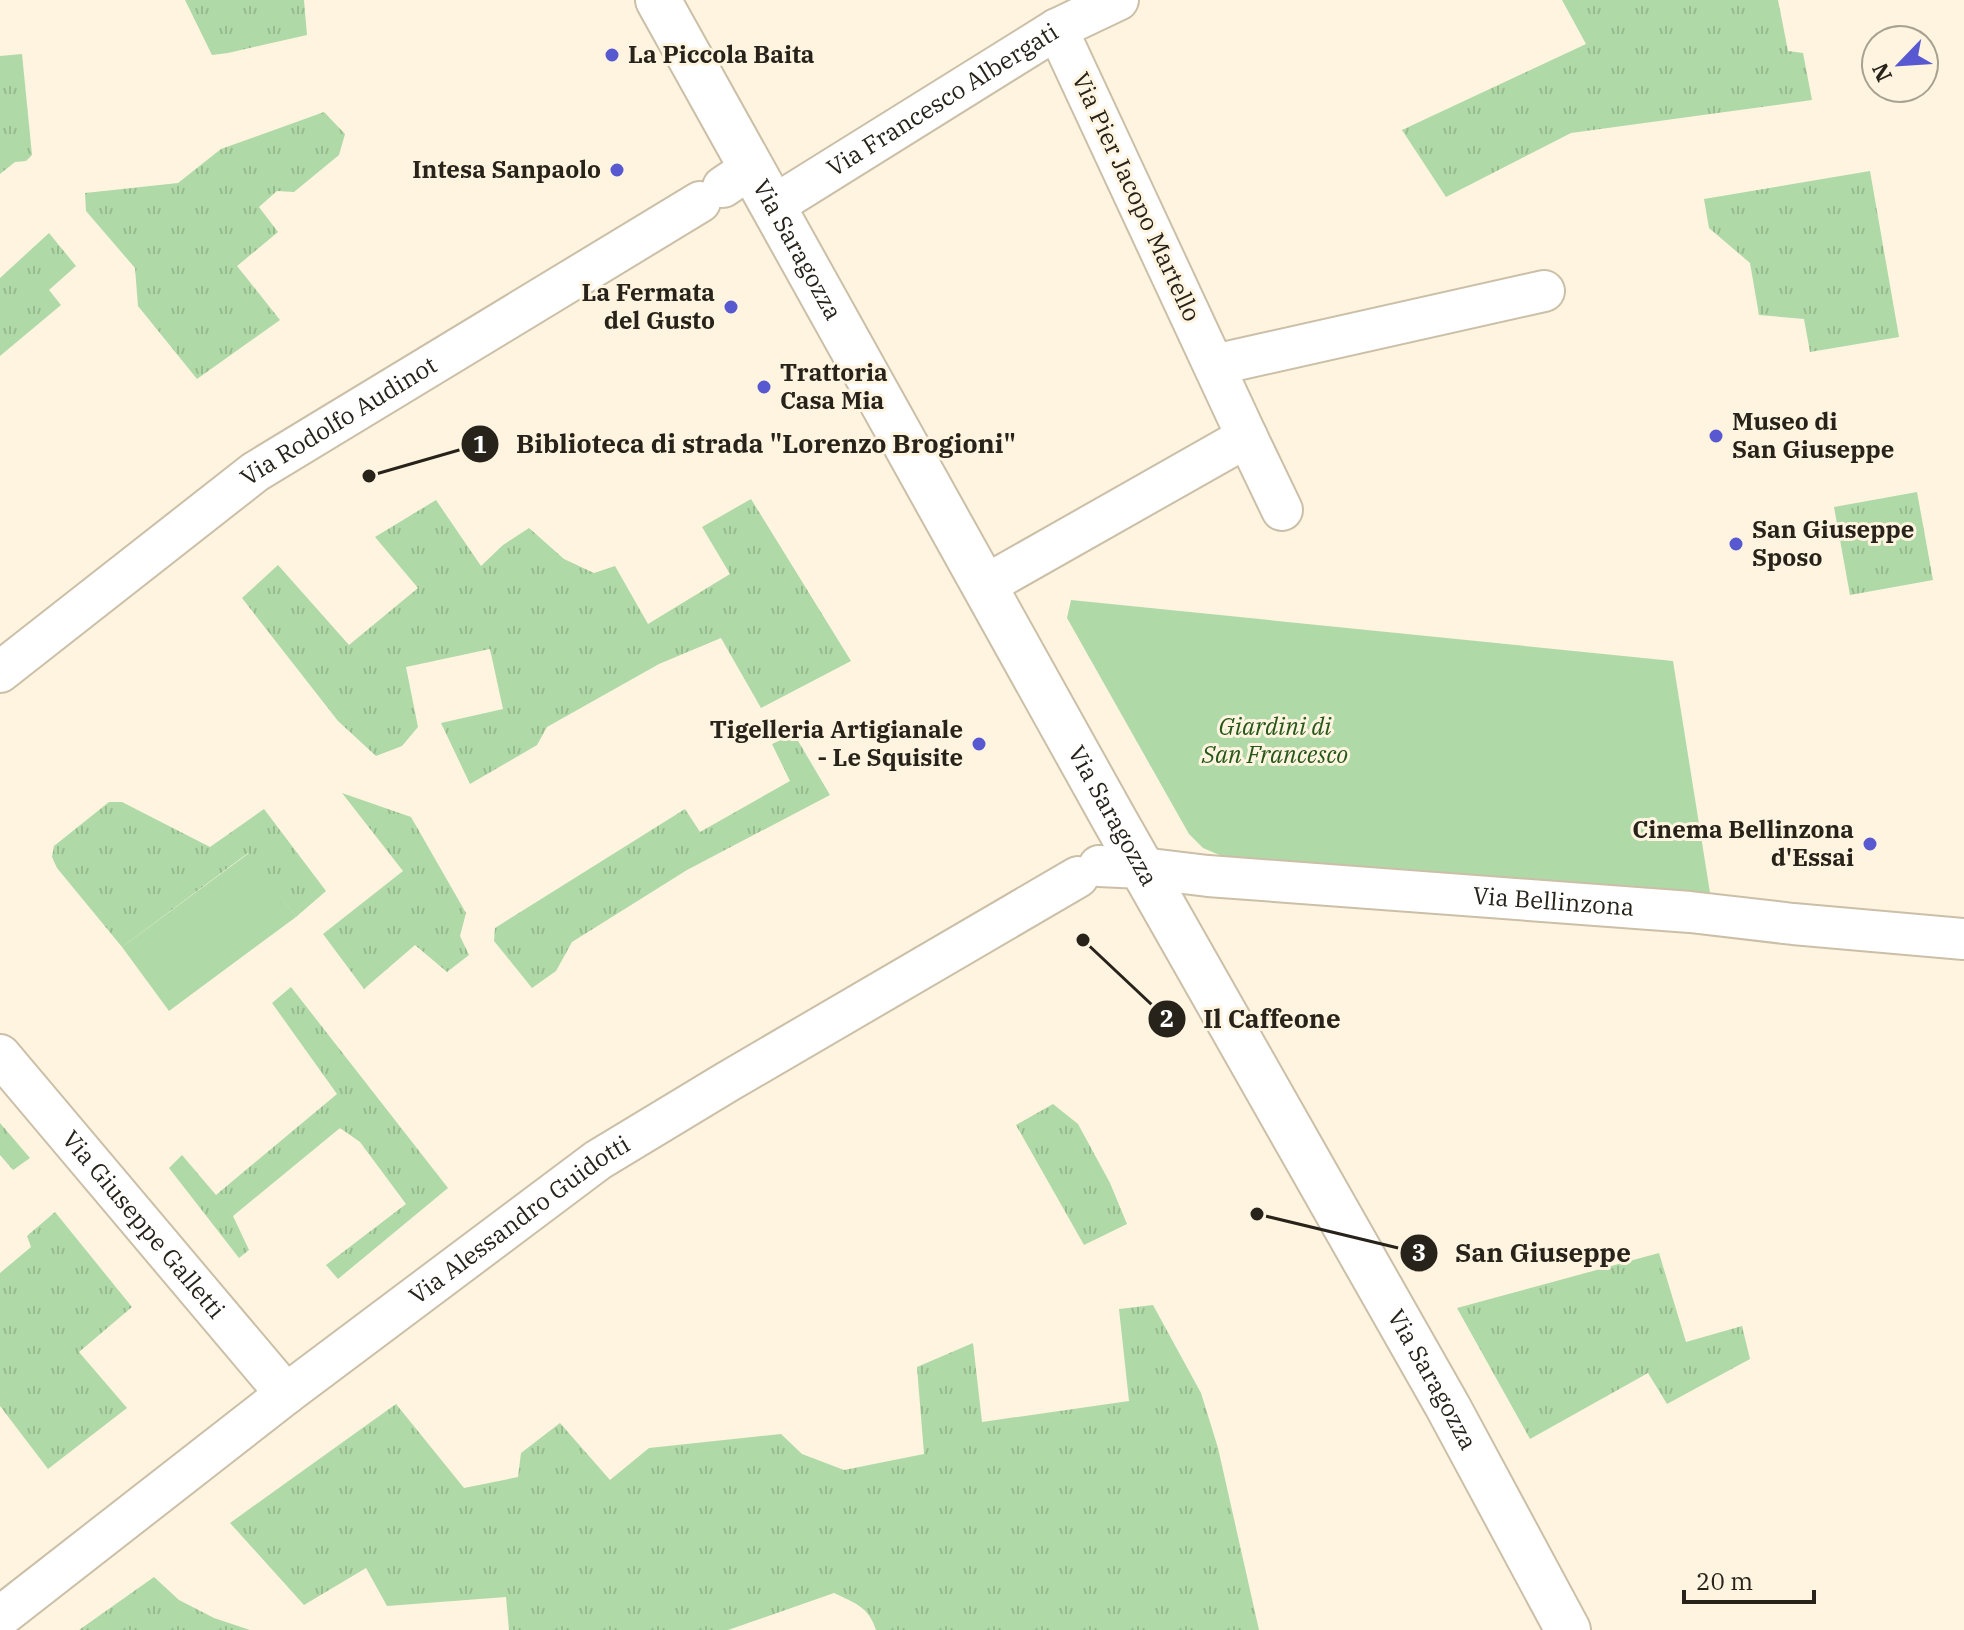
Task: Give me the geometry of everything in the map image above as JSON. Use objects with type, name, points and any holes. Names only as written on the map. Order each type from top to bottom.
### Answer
[{"type":"main road","name":"Via Saragozza","points":[[658,0],[725,186],[773,206],[1142,868],[1448,1407],[1568,1630]]},
{"type":"street","name":"Via Francesco Albergati","points":[[773,206],[1057,29],[1118,0]]},
{"type":"street","name":"Via Pier Jacopo Martello","points":[[1057,29],[1282,510]]},
{"type":"street","name":"Via Rodolfo Audinot","points":[[0,672],[255,472],[725,186]]},
{"type":"street","points":[[1214,365],[1544,291]]},
{"type":"street","points":[[984,586],[1247,437]]},
{"type":"street","name":"Via Alessandro Guidotti","points":[[0,1617],[286,1394],[598,1160],[1089,872],[1142,868]]},
{"type":"street","name":"Via Bellinzona","points":[[1142,868],[1208,876],[1690,912],[1964,939]]},
{"type":"street","name":"Via Giuseppe Galletti","points":[[0,1055],[286,1394]]},
{"type":"green space","points":[[185,0],[304,0],[307,35],[212,55]]},
{"type":"green space","points":[[1562,0],[1778,0],[1788,51],[1803,53],[1812,100],[1571,133],[1446,197],[1402,130],[1586,44]]},
{"type":"green space","points":[[22,54],[32,155],[26,161],[15,162],[0,174],[0,56]]},
{"type":"green space","points":[[324,112],[345,134],[339,155],[294,192],[277,191],[259,207],[278,232],[237,266],[280,320],[197,379],[138,306],[135,268],[86,211],[85,193],[178,183],[221,149]]},
{"type":"green space","points":[[1870,171],[1899,337],[1810,352],[1804,319],[1759,315],[1750,263],[1709,228],[1704,199]]},
{"type":"green space","points":[[49,233],[76,266],[49,290],[61,305],[0,356],[0,278]]},
{"type":"green space","points":[[1917,492],[1933,580],[1850,595],[1834,507]]},
{"type":"green space","points":[[751,499],[851,661],[761,708],[721,638],[659,664],[547,727],[537,745],[470,784],[441,723],[503,709],[490,649],[406,667],[418,727],[402,746],[376,756],[338,721],[242,598],[278,565],[349,645],[418,588],[375,537],[436,500],[481,566],[503,545],[529,528],[564,559],[594,573],[615,566],[648,624],[730,574],[702,527]]},
{"type":"green space","name":"Giardini di San Francesco","points":[[1071,600],[1673,661],[1711,899],[1222,856],[1203,848],[1189,834],[1067,618]]},
{"type":"green space","points":[[794,734],[830,795],[687,870],[572,942],[556,971],[532,988],[494,941],[495,928],[685,809],[700,832],[790,781],[772,744]]},
{"type":"green space","points":[[342,793],[411,817],[466,913],[460,936],[469,955],[447,972],[415,945],[364,989],[323,934],[403,871]]},
{"type":"green space","points":[[109,802],[122,802],[210,847],[264,809],[326,891],[296,917],[248,853],[122,947],[57,868],[52,857],[54,846]]},
{"type":"green space","points":[[249,853],[296,917],[169,1011],[122,947]]},
{"type":"green space","points":[[291,987],[448,1188],[338,1279],[326,1265],[406,1204],[360,1142],[340,1128],[233,1216],[249,1250],[239,1258],[169,1168],[182,1155],[216,1195],[337,1094],[272,1003]]},
{"type":"green space","points":[[1053,1104],[1078,1124],[1110,1183],[1127,1224],[1084,1245],[1016,1125]]},
{"type":"green space","points":[[0,1123],[30,1158],[13,1170],[0,1155]]},
{"type":"green space","points":[[55,1212],[132,1307],[79,1352],[127,1408],[48,1469],[0,1406],[0,1273],[31,1247],[27,1236]]},
{"type":"green space","points":[[1659,1253],[1686,1342],[1742,1326],[1750,1359],[1667,1404],[1648,1373],[1530,1439],[1457,1308]]},
{"type":"green space","points":[[1153,1305],[1201,1393],[1218,1448],[1259,1630],[876,1630],[865,1611],[834,1593],[728,1630],[509,1630],[506,1597],[387,1606],[366,1568],[304,1605],[230,1523],[396,1404],[464,1488],[518,1477],[521,1453],[560,1423],[610,1480],[649,1448],[781,1434],[802,1454],[844,1470],[924,1454],[917,1367],[973,1343],[982,1422],[1129,1401],[1119,1309]]},
{"type":"green space","points":[[154,1577],[179,1600],[214,1618],[250,1630],[79,1630]]},
{"type":"place","name":"La Piccola Baita","points":[[612,55]]},
{"type":"place","name":"Intesa Sanpaolo","points":[[617,170]]},
{"type":"place","name":"La Fermata del Gusto","points":[[731,307]]},
{"type":"place","name":"Trattoria Casa Mia","points":[[764,387]]},
{"type":"place","name":"Museo di San Giuseppe","points":[[1716,436]]},
{"type":"place","name":"Biblioteca di strada \"Lorenzo Brogioni\"","points":[[369,476]]},
{"type":"place","name":"San Giuseppe Sposo","points":[[1736,544]]},
{"type":"place","name":"Tigelleria Artigianale - Le Squisite","points":[[979,744]]},
{"type":"place","name":"Cinema Bellinzona d'Essai","points":[[1870,844]]},
{"type":"place","name":"Il Caffeone","points":[[1083,940]]},
{"type":"place","name":"San Giuseppe","points":[[1257,1214]]}]
